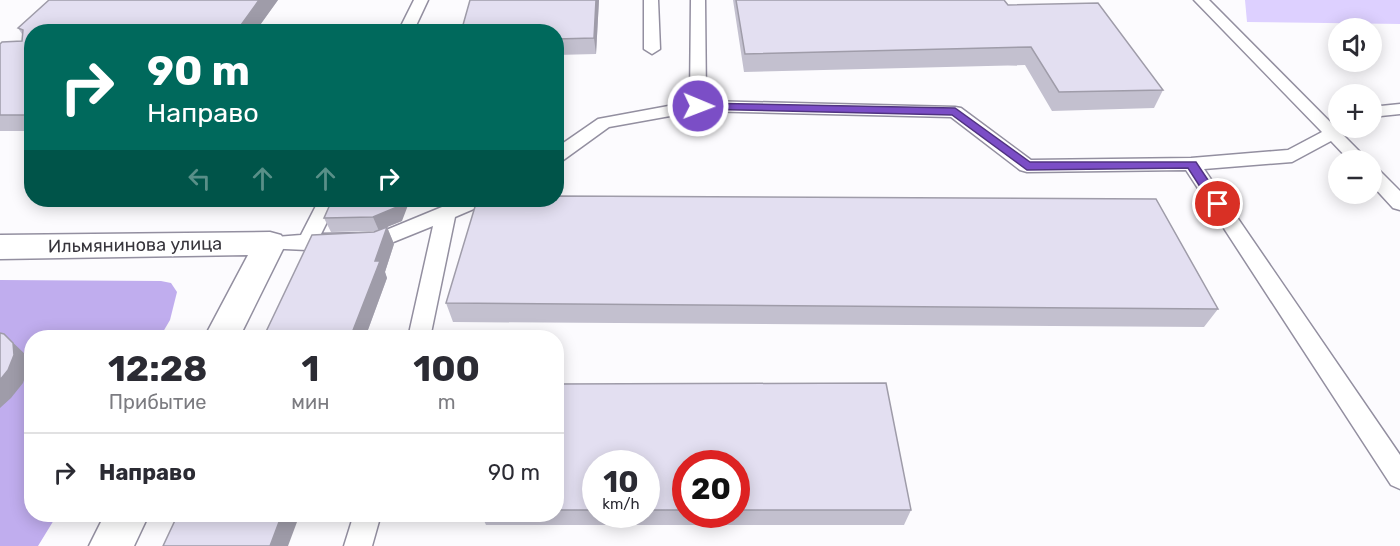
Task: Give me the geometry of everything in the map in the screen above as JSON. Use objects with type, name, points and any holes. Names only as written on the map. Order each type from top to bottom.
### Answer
[{"type":"street","name":"Ильмянинова улица","points":[[0,247],[270,243]]},
{"type":"street","points":[[225,330],[270,243]]},
{"type":"street","points":[[111,546],[124,522]]},
{"type":"lane","points":[[409,24],[421,0]]},
{"type":"lane","points":[[651,0],[652,49]]},
{"type":"lane","points":[[698,0],[698,106]]},
{"type":"lane","points":[[1201,0],[1217,8],[1318,118],[1328,122]]},
{"type":"lane","points":[[564,151],[604,123],[698,106],[955,112],[1027,166],[1191,165],[1292,156],[1328,131]]},
{"type":"lane","points":[[1382,111],[1400,109]]},
{"type":"lane","points":[[1191,165],[1400,477]]},
{"type":"lane","points":[[1382,184],[1400,203]]},
{"type":"lane","points":[[307,243],[325,207]]},
{"type":"lane","points":[[270,243],[381,240],[458,207]]},
{"type":"lane","points":[[421,330],[446,212]]},
{"type":"lane","points":[[358,546],[366,522]]},
{"type":"shaded area","points":[[1245,0],[1400,0],[1400,24],[1382,24],[1382,18],[1328,18],[1328,23],[1247,22]]},
{"type":"shaded area","points":[[0,280],[161,281],[171,283],[177,292],[170,320],[164,330],[24,330],[24,522],[53,522],[38,546],[0,546]]},
{"type":"building","points":[[49,0],[259,0],[242,24],[24,24],[24,115],[0,115],[0,44],[22,41],[23,30],[18,28]]},
{"type":"building","points":[[470,0],[596,0],[594,38],[564,39],[564,24],[463,24]]},
{"type":"building","points":[[736,0],[1004,0],[1008,5],[1098,3],[1163,90],[1059,92],[1031,47],[745,54]]},
{"type":"building","points":[[564,196],[1156,199],[1218,309],[446,303],[475,207],[564,207]]},
{"type":"building","points":[[329,207],[397,207],[373,217],[324,218]]},
{"type":"building","points":[[387,227],[375,261],[380,261],[353,330],[267,330],[312,235],[374,232]]},
{"type":"building","points":[[0,333],[13,343],[14,355],[8,370],[0,380]]},
{"type":"building","points":[[886,383],[911,510],[750,510],[750,450],[672,450],[672,510],[660,510],[660,450],[582,450],[582,510],[564,510],[564,384]]},
{"type":"building","points":[[174,522],[279,522],[270,546],[163,546]]},
{"type":"route","points":[[698,106],[955,112],[1027,166],[1191,165],[1218,204]]}]
